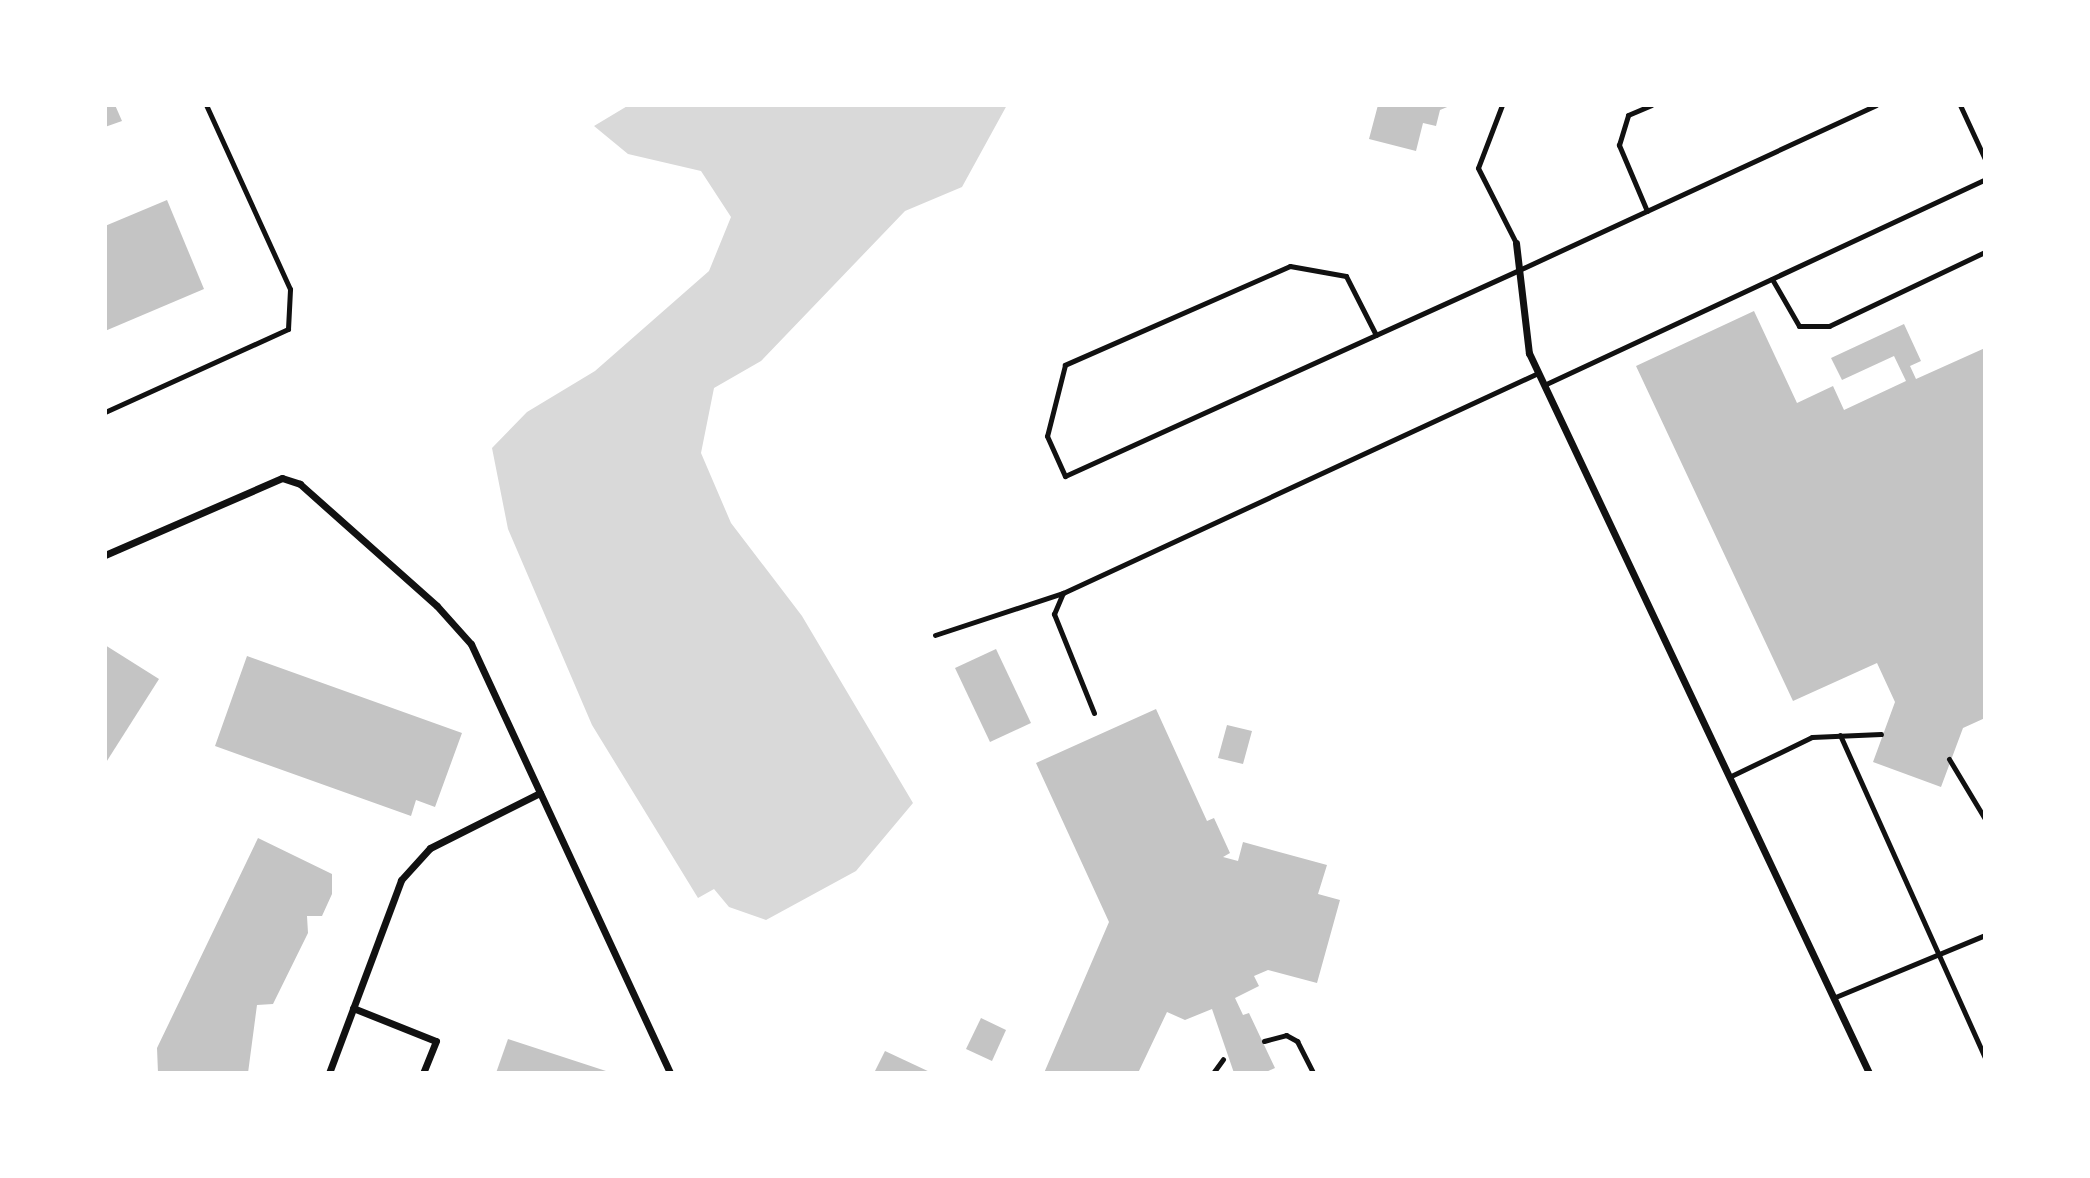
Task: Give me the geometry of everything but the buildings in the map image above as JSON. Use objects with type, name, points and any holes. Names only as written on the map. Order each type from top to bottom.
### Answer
[{"type":"street","points":[[1516,243],[1529,353],[1866,1072]]},
{"type":"street","points":[[105,555],[268,480],[300,484],[471,644],[670,1073]]},
{"type":"street","points":[[329,1073],[401,880],[430,848],[540,793]]},
{"type":"street","points":[[353,1008],[436,1041],[423,1073]]},
{"type":"lane","points":[[105,412],[288,329],[290,289],[205,105]]},
{"type":"lane","points":[[1502,105],[1478,168],[1516,243]]},
{"type":"lane","points":[[1647,211],[1619,145],[1628,115],[1651,105]]},
{"type":"lane","points":[[1376,335],[1346,276],[1290,266],[1065,365],[1047,436],[1065,476],[1376,335],[1519,270],[1876,105]]},
{"type":"lane","points":[[1961,105],[1985,159]]},
{"type":"lane","points":[[1544,385],[1985,179]]},
{"type":"lane","points":[[1772,279],[1799,326],[1829,326],[1985,252]]},
{"type":"lane","points":[[935,635],[1063,593],[1538,373]]},
{"type":"lane","points":[[1063,593],[1054,614],[1094,713]]},
{"type":"lane","points":[[1729,777],[1812,737],[1881,734]]},
{"type":"lane","points":[[1840,736],[1935,956],[1985,1058]]},
{"type":"lane","points":[[1949,759],[1985,819]]},
{"type":"lane","points":[[1833,998],[1985,935]]},
{"type":"lane","points":[[1264,1041],[1286,1035],[1297,1041],[1313,1073]]},
{"type":"lane","points":[[1213,1073],[1223,1059]]},
{"type":"shaded area","points":[[629,105],[1007,105],[962,187],[905,211],[761,361],[714,388],[701,453],[731,523],[802,616],[913,803],[856,871],[766,920],[729,907],[714,889],[698,898],[592,725],[508,529],[492,448],[527,412],[595,371],[709,271],[731,217],[701,171],[628,154],[594,126]]}]
